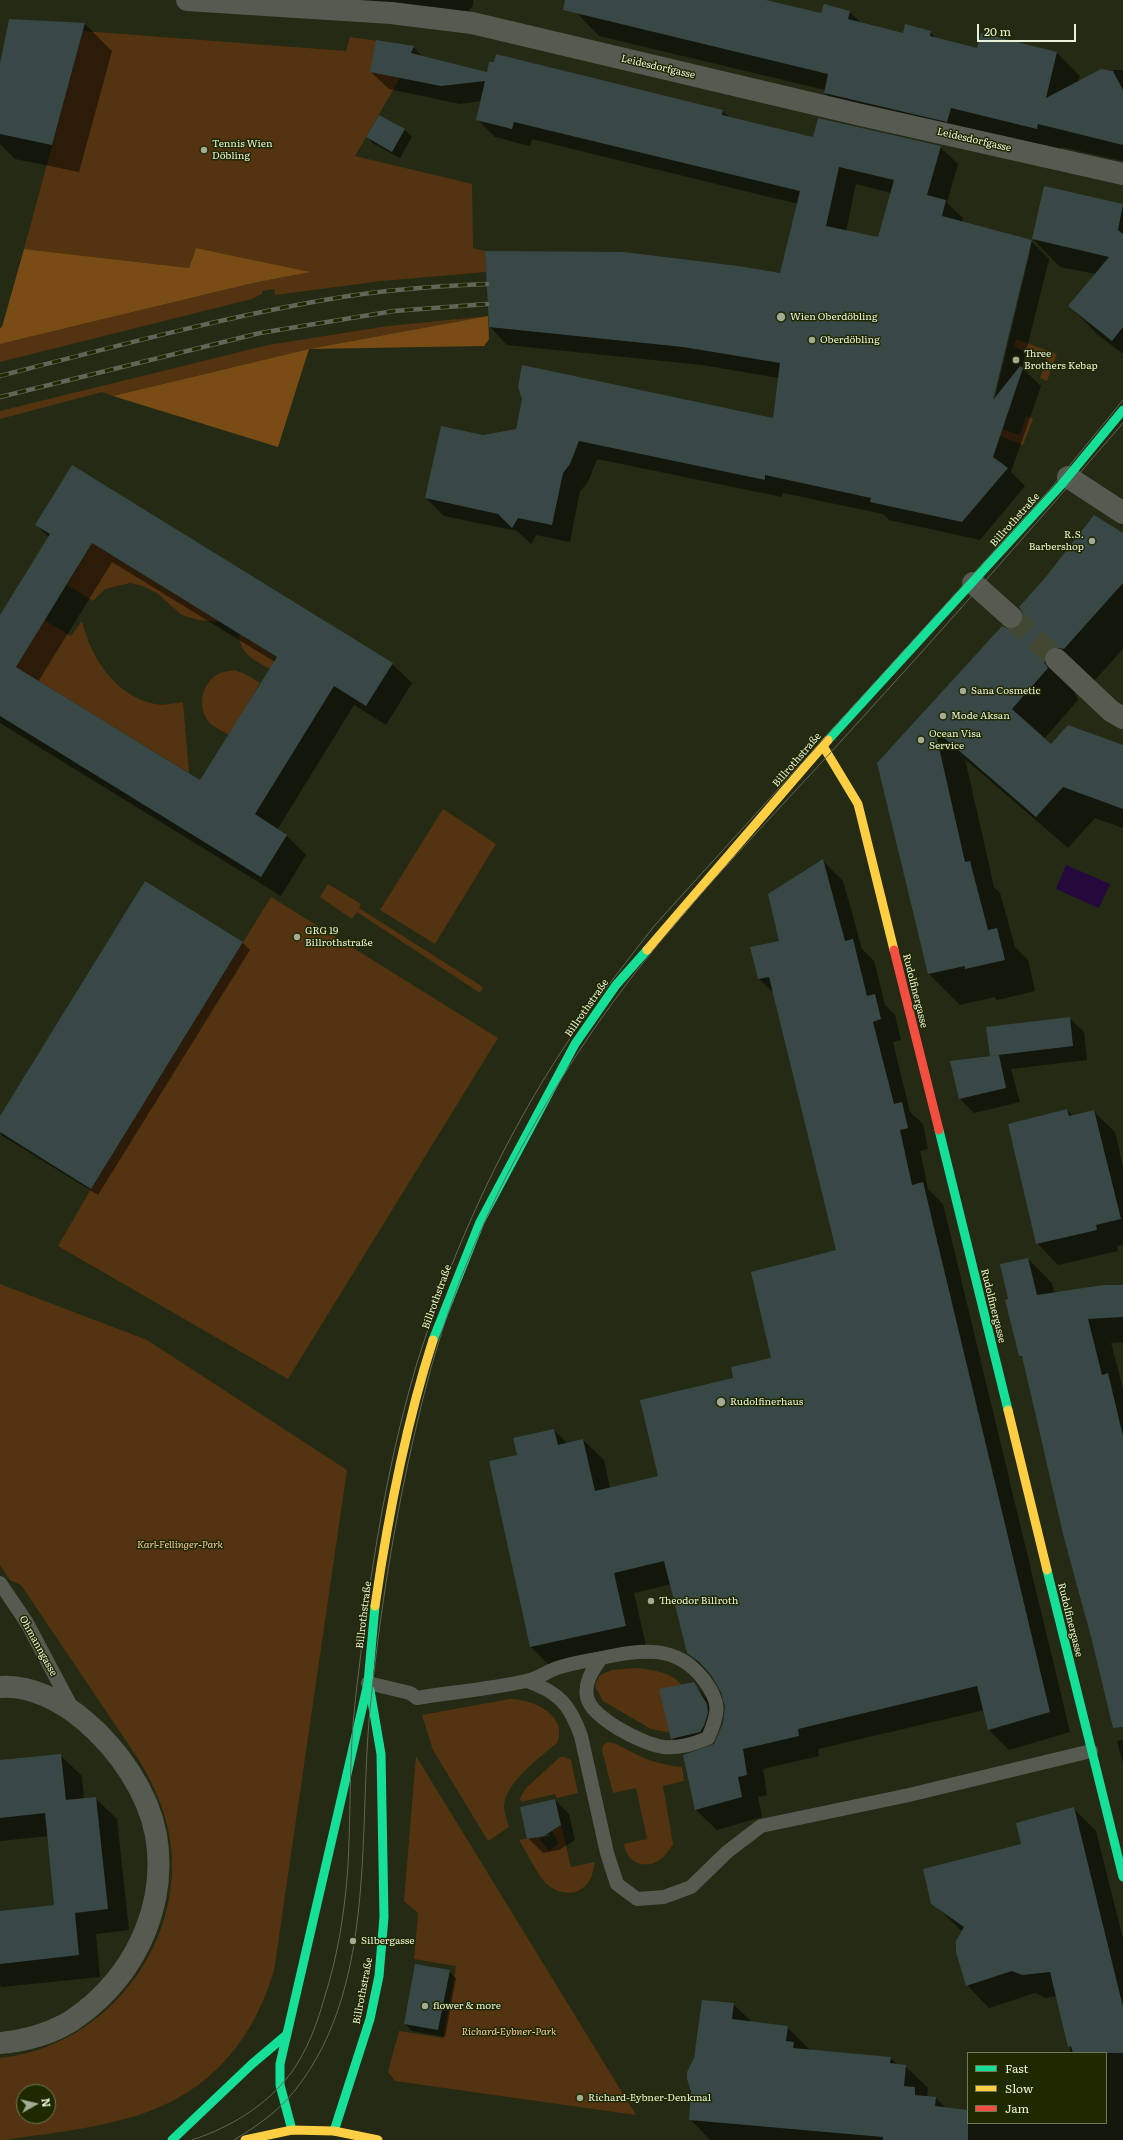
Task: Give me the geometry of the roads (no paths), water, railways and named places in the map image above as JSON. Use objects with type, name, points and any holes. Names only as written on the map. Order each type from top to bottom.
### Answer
[{"type":"main road","name":"Billrothstraße","points":[[295,2135],[280,2085],[280,2064],[285,2036],[368,1683],[375,1608],[384,1546],[399,1466],[416,1394],[440,1319],[480,1222],[575,1044],[616,985],[823,746],[973,583],[1068,476],[1123,410]]},
{"type":"main road","name":"Rudolfinergasse","points":[[823,746],[858,804],[1123,1877]]},
{"type":"main road","name":"Billrothstraße","points":[[334,2131],[370,2019],[379,1976],[384,1917],[381,1754],[368,1683]]},
{"type":"main road","points":[[172,2140],[252,2064],[285,2036]]},
{"type":"main road","points":[[245,2140],[334,2131],[378,2140]]},
{"type":"street","name":"Leidesdorfgasse","points":[[187,0],[391,13],[472,24],[861,115],[1123,174]]},
{"type":"street","points":[[1068,476],[1123,513]]},
{"type":"street","points":[[973,583],[1011,617]]},
{"type":"street","points":[[1056,659],[1111,711],[1123,718]]},
{"type":"street","name":"Ohmanngasse","points":[[0,1687],[24,1689],[49,1697],[73,1710],[101,1734],[122,1760],[148,1810],[156,1835],[158,1857],[158,1880],[154,1903],[137,1951],[102,1996],[65,2025],[31,2038],[0,2043]]},
{"type":"lane","name":"Ohmanngasse","points":[[0,1583],[27,1623],[73,1710]]},
{"type":"lane","points":[[368,1683],[410,1693],[418,1698],[527,1681],[557,1668],[601,1658],[635,1651],[661,1652],[683,1660],[699,1674],[714,1694],[717,1716],[708,1738],[687,1747],[662,1746],[633,1737],[596,1714],[587,1698],[588,1678],[601,1658]]},
{"type":"lane","points":[[527,1681],[547,1688],[564,1702],[576,1721],[581,1736],[607,1853],[617,1884],[637,1899],[664,1897],[691,1887],[727,1852],[761,1826],[909,1795],[1091,1751]]},
{"type":"lane","points":[[576,1721],[596,1714]]},
{"type":"tunnel","points":[[1011,617],[1056,659]]},
{"type":"tram line","points":[[192,2140],[234,2122],[270,2096],[297,2065],[315,2028],[329,1983],[343,1916],[348,1865],[352,1744],[355,1703],[378,1532],[395,1447],[417,1363],[442,1289],[488,1182],[524,1113],[544,1079],[597,1000],[655,925],[1052,487],[1123,400]]},
{"type":"tram line","points":[[234,2140],[267,2118],[296,2089],[322,2047],[341,2001],[353,1953],[359,1902],[363,1851],[367,1749],[375,1660],[386,1580],[408,1461],[427,1383],[443,1329],[462,1275],[485,1221],[511,1168],[539,1116],[569,1066],[601,1018],[659,943],[710,883],[949,622],[1123,423]]},
{"type":"railway","points":[[0,376],[164,334],[288,307],[389,291],[428,287],[487,284]]},
{"type":"railway","points":[[0,397],[260,333],[394,311],[487,304]]},
{"type":"place","name":"Tennis Wien Döbling","points":[[204,150]]},
{"type":"place","name":"Wien Oberdöbling","points":[[781,317]]},
{"type":"place","name":"Oberdöbling","points":[[812,340]]},
{"type":"place","name":"Three Brothers Kebap","points":[[1016,360]]},
{"type":"place","name":"R.S. Barbershop","points":[[1092,541]]},
{"type":"place","name":"Sana Cosmetic","points":[[963,691]]},
{"type":"place","name":"Mode Aksan","points":[[943,716]]},
{"type":"place","name":"Ocean Visa Service","points":[[921,740]]},
{"type":"place","name":"GRG 19 Billrothstraße","points":[[297,937]]},
{"type":"place","name":"Rudolfinerhaus","points":[[721,1402]]},
{"type":"place","name":"Theodor Billroth","points":[[651,1601]]},
{"type":"place","name":"Silbergasse","points":[[353,1941]]},
{"type":"place","name":"flower & more","points":[[425,2006]]},
{"type":"place","name":"Richard-Eybner-Denkmal","points":[[580,2098]]},
{"type":"park label","name":"Karl-Fellinger-Park","points":[[180,1545]]},
{"type":"park label","name":"Richard-Eybner-Park","points":[[509,2032]]}]
